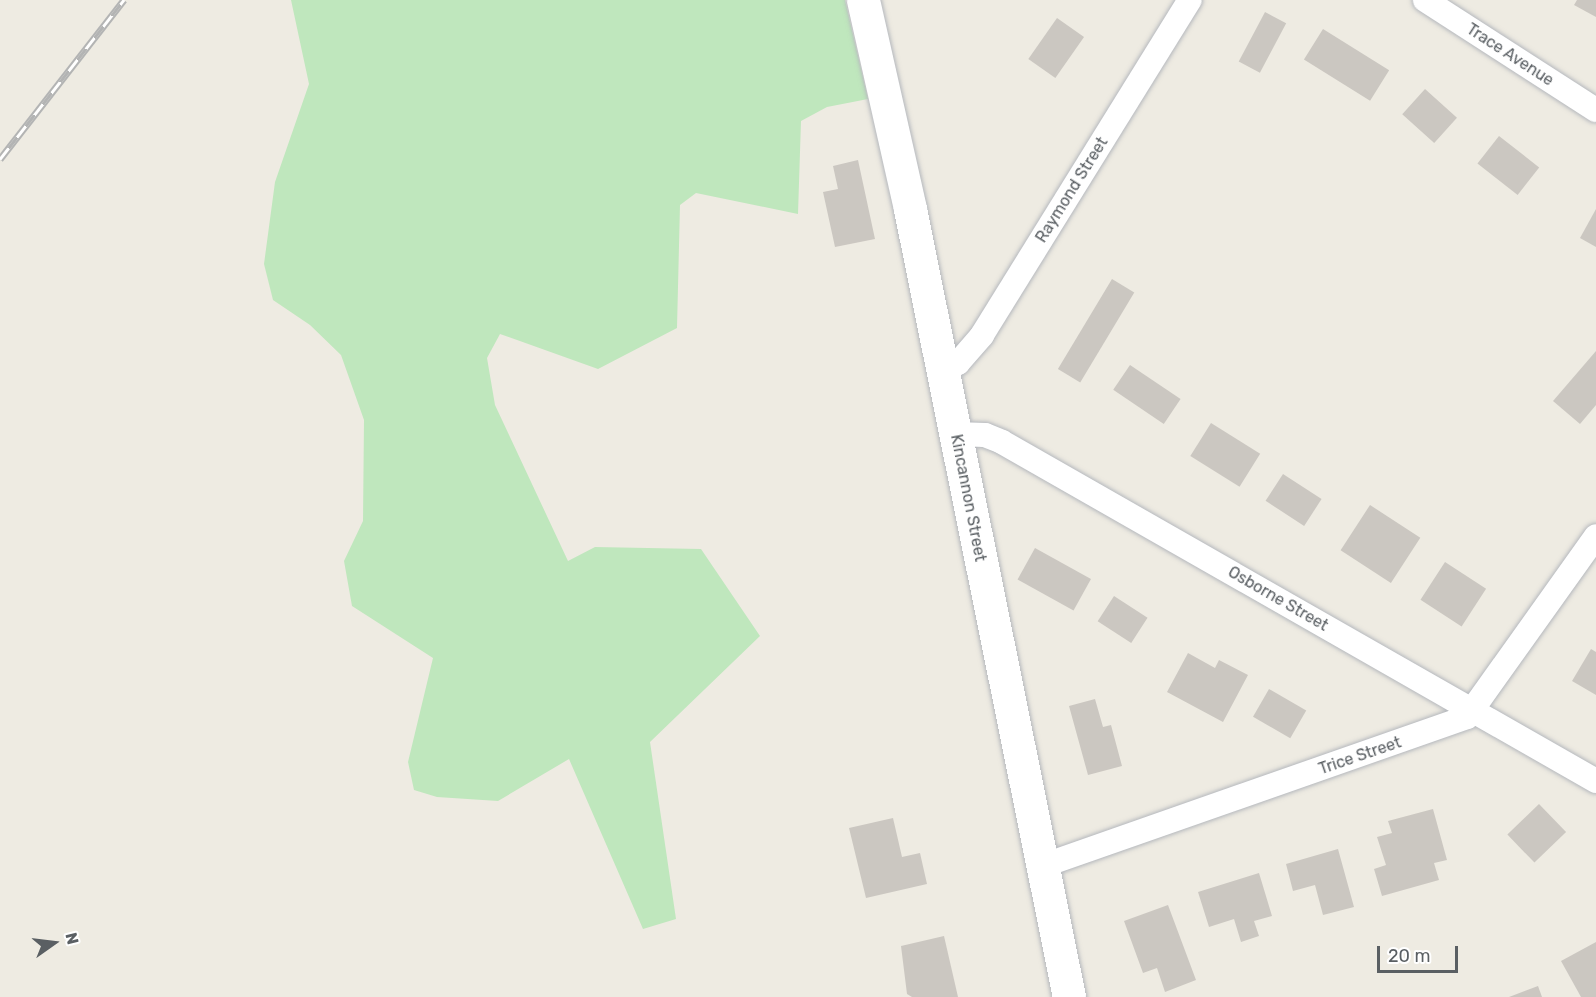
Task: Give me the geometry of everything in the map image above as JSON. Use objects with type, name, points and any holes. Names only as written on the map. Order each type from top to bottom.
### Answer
[{"type":"street","name":"Kincannon Street","points":[[863,0],[943,371],[1069,997]]},
{"type":"street","name":"Raymond Street","points":[[943,371],[958,363],[982,335],[1190,0]]},
{"type":"street","name":"Trace Avenue","points":[[1425,0],[1596,110]]},
{"type":"street","name":"Osborne Street","points":[[955,434],[985,435],[1002,442],[1596,781]]},
{"type":"street","name":"Trice Street","points":[[1042,866],[1457,722],[1475,711],[1596,536]]},
{"type":"green space","points":[[291,0],[845,0],[868,99],[827,107],[801,121],[798,214],[696,193],[680,205],[677,328],[598,369],[500,334],[487,358],[495,405],[568,561],[595,547],[701,549],[760,636],[650,742],[676,919],[643,929],[569,759],[498,801],[437,797],[414,790],[408,762],[433,658],[352,606],[344,561],[363,521],[364,420],[341,355],[310,325],[273,300],[264,264],[275,182],[309,84]]},
{"type":"building","points":[[1577,0],[1596,0],[1596,17],[1574,5]]},
{"type":"building","points":[[1265,12],[1286,23],[1260,73],[1239,61]]},
{"type":"building","points":[[1057,18],[1084,37],[1055,78],[1028,59]]},
{"type":"building","points":[[1323,29],[1389,70],[1370,101],[1304,60]]},
{"type":"building","points":[[1425,89],[1457,118],[1434,143],[1402,114]]},
{"type":"building","points":[[1499,136],[1539,167],[1518,195],[1477,164]]},
{"type":"building","points":[[858,160],[875,239],[835,247],[823,192],[838,189],[833,166]]},
{"type":"building","points":[[1596,209],[1596,247],[1580,238]]},
{"type":"building","points":[[1112,279],[1134,292],[1080,382],[1058,369]]},
{"type":"building","points":[[1596,351],[1596,405],[1580,424],[1553,401]]},
{"type":"building","points":[[1130,365],[1181,399],[1164,424],[1113,390]]},
{"type":"building","points":[[1211,423],[1260,454],[1240,487],[1190,456]]},
{"type":"building","points":[[1283,474],[1322,499],[1304,526],[1266,501]]},
{"type":"building","points":[[1370,505],[1420,538],[1391,583],[1341,550]]},
{"type":"building","points":[[1035,548],[1091,579],[1074,611],[1018,579]]},
{"type":"building","points":[[1445,562],[1486,589],[1462,626],[1420,600]]},
{"type":"building","points":[[1114,596],[1148,618],[1131,643],[1098,621]]},
{"type":"building","points":[[1591,649],[1596,652],[1596,695],[1572,681]]},
{"type":"building","points":[[1188,653],[1215,668],[1219,660],[1248,675],[1223,722],[1167,692]]},
{"type":"building","points":[[1269,689],[1306,710],[1290,738],[1253,717]]},
{"type":"building","points":[[1095,699],[1103,727],[1111,725],[1122,766],[1088,775],[1069,706]]},
{"type":"building","points":[[1539,804],[1566,832],[1534,863],[1507,835]]},
{"type":"building","points":[[1433,809],[1447,860],[1434,863],[1439,880],[1382,896],[1374,869],[1386,865],[1377,837],[1392,833],[1388,821]]},
{"type":"building","points":[[893,818],[902,857],[920,853],[927,884],[866,898],[849,828]]},
{"type":"building","points":[[1338,849],[1354,907],[1323,915],[1315,885],[1293,891],[1286,864]]},
{"type":"building","points":[[1259,873],[1272,916],[1254,921],[1259,936],[1241,942],[1234,919],[1209,927],[1198,892]]},
{"type":"building","points":[[1168,905],[1196,980],[1165,992],[1157,968],[1143,973],[1124,921]]},
{"type":"building","points":[[944,936],[958,997],[912,997],[907,994],[901,946]]},
{"type":"building","points":[[1596,942],[1596,997],[1581,997],[1561,961]]},
{"type":"building","points":[[1538,986],[1542,997],[1509,997]]},
{"type":"railway","points":[[0,159],[124,0]]}]
